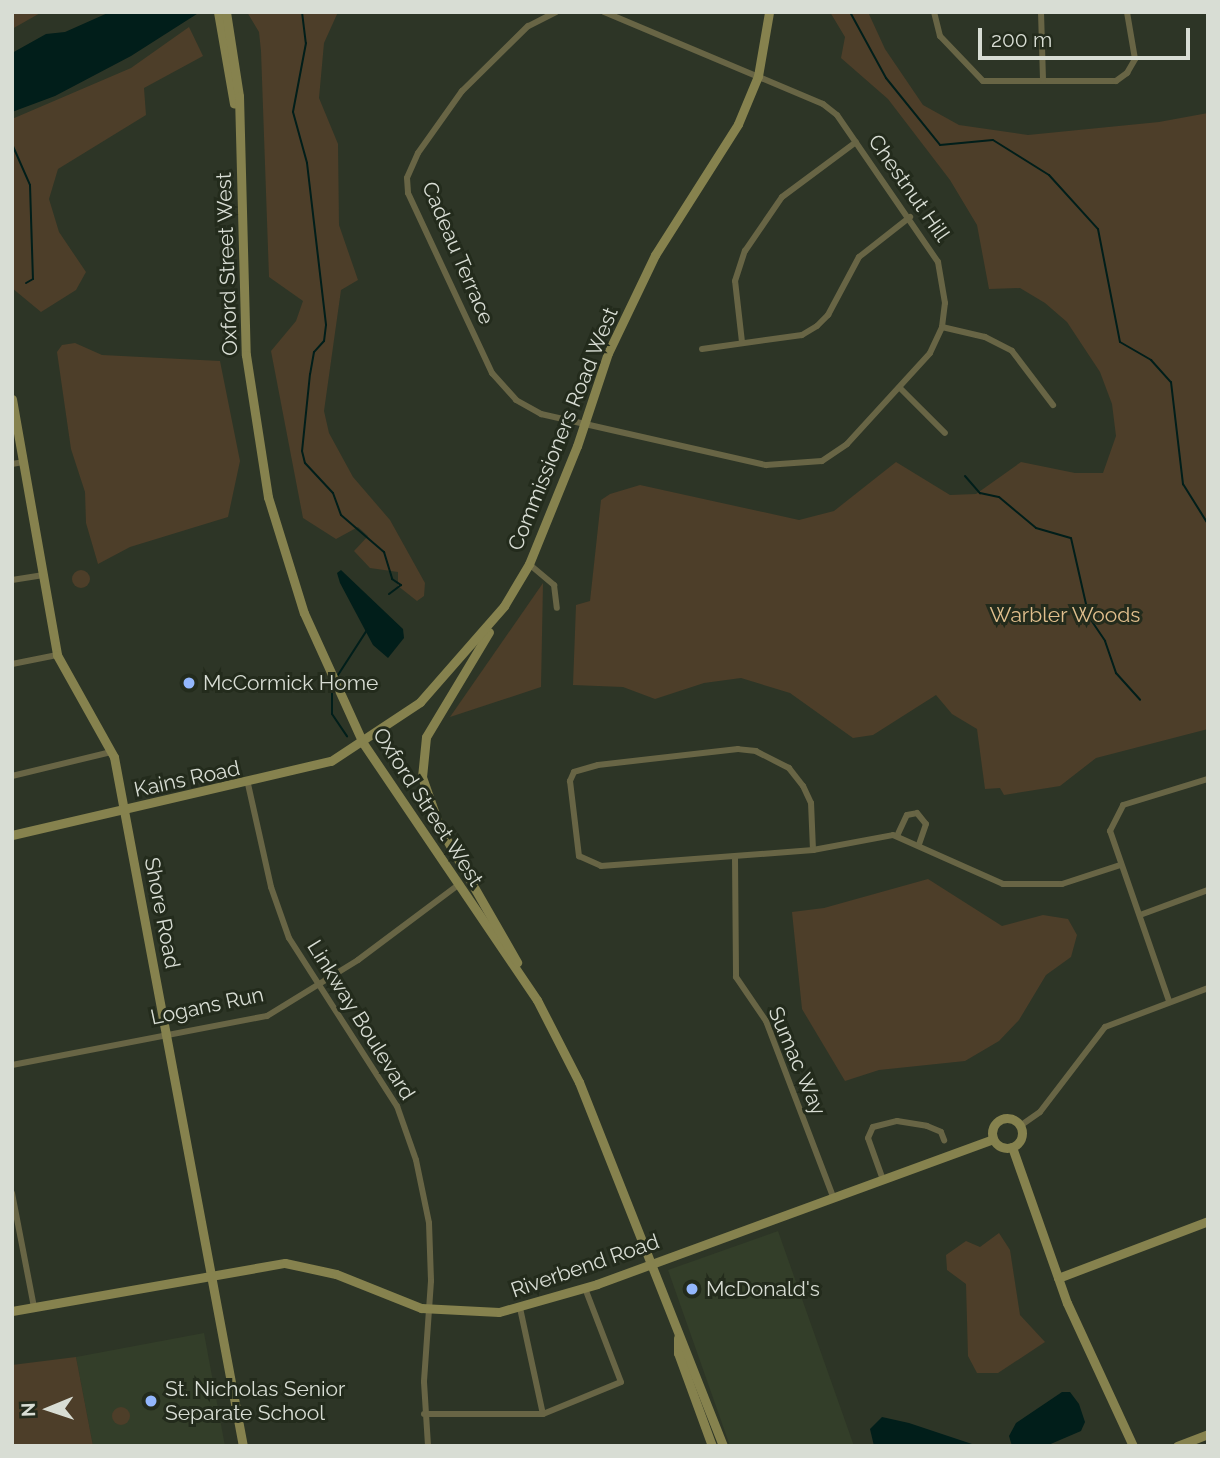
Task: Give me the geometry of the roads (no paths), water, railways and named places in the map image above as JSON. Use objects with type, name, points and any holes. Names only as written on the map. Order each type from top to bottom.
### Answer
[{"type":"street","name":"Oxford Street West","points":[[218,12],[231,63]]},
{"type":"street","name":"Oxford Street West","points":[[226,12],[240,137],[246,355],[268,497],[304,613],[363,743],[457,886],[537,1000],[579,1082],[678,1338],[687,1350],[723,1446]]},
{"type":"street","name":"Cadeau Terrace","points":[[556,12],[528,26],[462,91],[411,165],[408,193],[501,386],[541,414],[585,424]]},
{"type":"street","points":[[604,12],[758,76]]},
{"type":"street","name":"Commissioners Road West","points":[[363,743],[421,702],[504,606],[529,564],[585,424],[608,353],[655,255],[738,124],[758,76],[769,12]]},
{"type":"street","points":[[934,12],[940,36],[983,81],[1116,81],[1127,74],[1135,59],[1127,12]]},
{"type":"street","points":[[1041,12],[1043,79]]},
{"type":"street","name":"Chestnut Hill","points":[[585,424],[766,465],[793,466],[822,461],[847,444],[901,389],[930,353],[942,327],[945,283],[938,262],[910,217],[856,142],[823,104],[758,76]]},
{"type":"street","points":[[742,342],[735,281],[745,251],[791,188],[856,142]]},
{"type":"street","points":[[702,349],[802,334],[817,326],[828,315],[859,257],[910,217]]},
{"type":"street","points":[[942,327],[985,337],[1012,351],[1053,405]]},
{"type":"street","points":[[901,389],[945,433]]},
{"type":"street","name":"Shore Road","points":[[12,399],[57,655],[111,752],[125,811],[243,1446]]},
{"type":"street","points":[[12,464],[23,462]]},
{"type":"street","points":[[529,564],[554,584],[557,608]]},
{"type":"street","points":[[12,580],[44,575]]},
{"type":"street","points":[[504,606],[426,737],[422,777],[440,828],[537,1000]]},
{"type":"street","points":[[12,664],[57,655]]},
{"type":"street","name":"Kains Road","points":[[12,835],[248,784],[331,761],[363,743]]},
{"type":"street","points":[[813,850],[811,803],[803,786],[789,768],[756,751],[738,749],[598,765],[574,772],[569,780],[579,856],[588,864],[735,858],[813,850],[897,836],[989,879],[1017,886],[1062,884],[1120,865]]},
{"type":"street","points":[[12,776],[111,752]]},
{"type":"street","points":[[1169,1001],[1110,831],[1123,805],[1208,779]]},
{"type":"street","name":"Linkway Boulevard","points":[[248,784],[271,887],[289,938],[317,985],[354,1033],[397,1105],[416,1160],[429,1223],[424,1414],[428,1446]]},
{"type":"street","points":[[897,836],[907,815],[917,813],[926,824],[919,844]]},
{"type":"street","name":"Sumac Way","points":[[735,858],[736,977],[766,1021],[832,1194]]},
{"type":"street","name":"Logans Run","points":[[12,1065],[165,1032],[267,1016],[317,985],[457,886]]},
{"type":"street","points":[[1140,915],[1208,890]]},
{"type":"street","points":[[1020,1126],[1040,1112],[1105,1027],[1208,988]]},
{"type":"street","points":[[1012,1119],[1020,1126],[1020,1139],[1012,1147],[1000,1146],[993,1139],[992,1128],[999,1120],[1012,1119]]},
{"type":"street","points":[[882,1177],[868,1138],[873,1127],[897,1121],[927,1126],[941,1132],[944,1140]]},
{"type":"street","name":"Riverbend Road","points":[[12,1311],[285,1263],[308,1265],[428,1308],[475,1314],[520,1308],[585,1288],[832,1194],[993,1139]]},
{"type":"street","points":[[1012,1147],[1058,1278],[1133,1446]]},
{"type":"street","points":[[12,1193],[34,1307]]},
{"type":"street","points":[[1058,1278],[1208,1222]]},
{"type":"street","points":[[424,1414],[543,1414],[621,1382],[585,1288]]},
{"type":"street","points":[[520,1308],[543,1414]]},
{"type":"street","name":"Oxford Street West","points":[[678,1338],[678,1353],[712,1446]]},
{"type":"street","points":[[1177,1446],[1208,1434]]},
{"type":"water","points":[[110,12],[200,12],[131,56],[55,96],[12,112],[12,53],[46,34],[65,32]]},
{"type":"water","points":[[341,570],[403,629],[404,638],[388,658],[373,645],[340,583],[337,573]]},
{"type":"water","points":[[1062,1392],[1070,1392],[1079,1404],[1085,1422],[1081,1431],[1046,1446],[1012,1446],[1009,1436],[1016,1423]]},
{"type":"water","points":[[882,1417],[978,1446],[874,1446],[870,1429]]},
{"type":"waterway","points":[[302,12],[306,43],[293,112],[307,163],[326,325],[324,341],[314,352],[302,451],[305,463],[333,493],[341,515],[384,552],[392,579],[401,585],[389,594]]},
{"type":"waterway","points":[[850,12],[886,78],[940,145],[993,140],[1049,175],[1098,229],[1120,342],[1151,360],[1171,382],[1183,484],[1208,524]]},
{"type":"waterway","points":[[12,144],[30,185],[33,279],[26,283]]},
{"type":"waterway","points":[[965,476],[980,493],[999,497],[1036,528],[1071,538],[1089,617],[1105,641],[1116,673],[1140,700]]},
{"type":"waterway","points":[[338,675],[367,630]]},
{"type":"waterway","points":[[332,686],[332,714],[347,736]]},
{"type":"place","name":"McCormick Home","points":[[189,683]]},
{"type":"place","name":"McDonald's","points":[[692,1289]]},
{"type":"place","name":"St. Nicholas Senior Separate School","points":[[151,1401]]},
{"type":"park label","name":"Warbler Woods","points":[[1065,615]]}]
